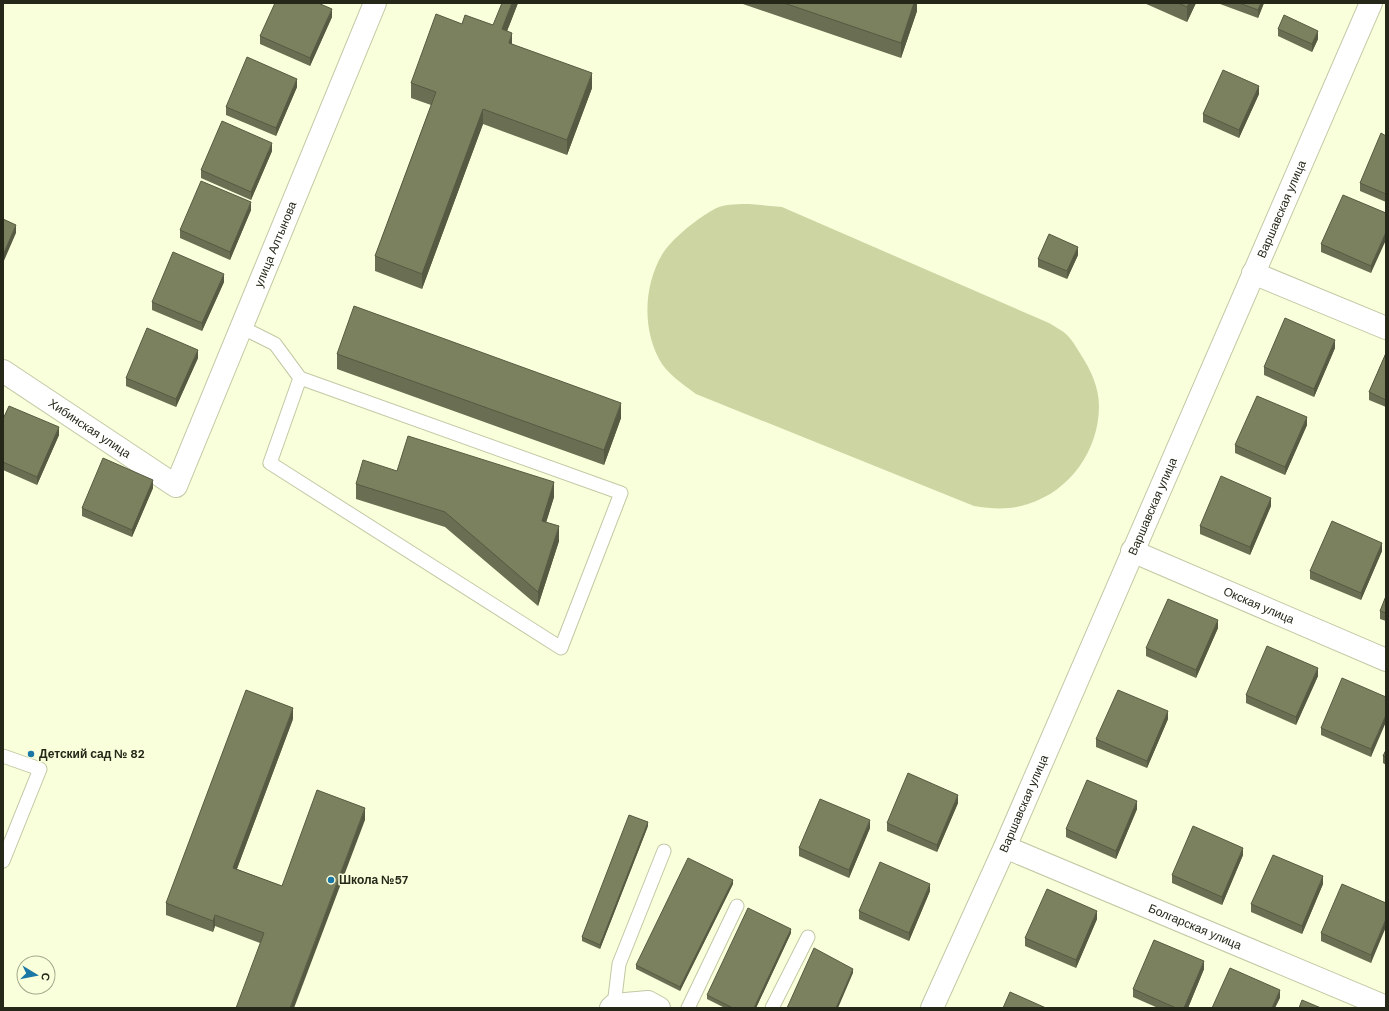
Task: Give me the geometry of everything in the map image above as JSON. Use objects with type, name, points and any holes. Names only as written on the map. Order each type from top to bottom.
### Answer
[{"type":"street","name":"улица Алтынова","points":[[176,486],[375,3]]},
{"type":"street","name":"Варшавская улица","points":[[932,1008],[1005,847],[1132,551],[1371,3]]},
{"type":"street","points":[[1253,273],[1386,328]]},
{"type":"street","name":"Хибинская улица","points":[[3,371],[176,486]]},
{"type":"street","name":"Окская улица","points":[[1132,551],[1386,660]]},
{"type":"street","name":"Болгарская улица","points":[[1005,847],[1386,1007]]},
{"type":"street","points":[[613,1007],[653,1005]]},
{"type":"lane","points":[[242,327],[275,344],[300,378],[621,493],[561,648],[270,463],[300,378]]},
{"type":"lane","points":[[3,756],[40,768],[3,861]]},
{"type":"lane","points":[[613,1007],[619,964],[664,851]]},
{"type":"lane","points":[[688,1008],[737,906]]},
{"type":"lane","points":[[772,1008],[808,937]]},
{"type":"green space","points":[[749,204],[782,207],[1049,323],[1065,333],[1074,344],[1088,367],[1094,379],[1099,399],[1098,422],[1094,438],[1088,453],[1079,467],[1069,479],[1057,489],[1043,498],[1028,504],[1001,508],[974,506],[696,394],[666,369],[659,359],[654,347],[648,320],[649,292],[652,278],[666,249],[696,221],[716,208],[722,206]]},
{"type":"building","points":[[275,3],[318,3],[332,9],[310,58],[260,36]]},
{"type":"building","points":[[502,3],[512,3],[502,29],[512,33],[509,43],[592,73],[567,140],[483,109],[422,274],[375,256],[436,92],[411,83],[436,14],[462,24],[465,15],[493,25]]},
{"type":"building","points":[[784,3],[914,3],[901,43]]},
{"type":"building","points":[[1178,3],[1189,3],[1187,7]]},
{"type":"building","points":[[1239,3],[1261,3],[1258,10]]},
{"type":"building","points":[[1284,15],[1318,31],[1312,44],[1278,29]]},
{"type":"building","points":[[247,57],[297,79],[276,128],[226,107]]},
{"type":"building","points":[[1223,70],[1259,86],[1239,130],[1203,114]]},
{"type":"building","points":[[222,121],[272,143],[251,192],[201,170]]},
{"type":"building","points":[[1381,133],[1386,136],[1386,194],[1360,183]]},
{"type":"building","points":[[201,181],[251,202],[230,252],[180,230]]},
{"type":"building","points":[[1343,195],[1386,213],[1386,232],[1371,266],[1321,244]]},
{"type":"building","points":[[3,219],[16,225],[3,255]]},
{"type":"building","points":[[1049,234],[1078,247],[1067,271],[1038,259]]},
{"type":"building","points":[[173,252],[224,274],[202,323],[152,302]]},
{"type":"building","points":[[354,306],[621,403],[604,450],[337,354]]},
{"type":"building","points":[[1285,318],[1335,340],[1314,389],[1264,367]]},
{"type":"building","points":[[147,328],[198,350],[176,399],[126,378]]},
{"type":"building","points":[[1386,353],[1386,400],[1369,392]]},
{"type":"building","points":[[1257,396],[1307,417],[1285,467],[1235,445]]},
{"type":"building","points":[[9,406],[59,427],[37,477],[3,462],[3,419]]},
{"type":"building","points":[[408,436],[554,482],[542,521],[559,526],[538,592],[445,512],[356,484],[363,460],[397,471]]},
{"type":"building","points":[[103,458],[153,480],[132,530],[82,508]]},
{"type":"building","points":[[1221,476],[1271,498],[1250,547],[1200,526]]},
{"type":"building","points":[[1332,521],[1382,543],[1361,593],[1310,571]]},
{"type":"building","points":[[1386,596],[1386,613],[1380,611]]},
{"type":"building","points":[[1168,599],[1218,620],[1196,670],[1146,648]]},
{"type":"building","points":[[1267,646],[1318,668],[1296,717],[1246,695]]},
{"type":"building","points":[[1342,678],[1386,697],[1386,715],[1371,749],[1321,728]]},
{"type":"building","points":[[246,690],[293,708],[233,868],[282,886],[317,790],[365,808],[290,1008],[236,1008],[264,933],[215,915],[213,921],[166,903]]},
{"type":"building","points":[[1118,690],[1168,711],[1147,761],[1096,739]]},
{"type":"building","points":[[1386,750],[1386,757],[1383,756]]},
{"type":"building","points":[[908,773],[958,795],[937,845],[887,823]]},
{"type":"building","points":[[1087,780],[1137,801],[1116,851],[1066,829]]},
{"type":"building","points":[[820,799],[870,820],[849,870],[799,848]]},
{"type":"building","points":[[629,815],[648,822],[600,945],[582,937]]},
{"type":"building","points":[[1193,826],[1243,848],[1222,897],[1172,875]]},
{"type":"building","points":[[1273,855],[1323,876],[1302,926],[1251,904]]},
{"type":"building","points":[[688,858],[733,880],[680,987],[636,965]]},
{"type":"building","points":[[880,862],[930,884],[909,933],[859,911]]},
{"type":"building","points":[[1342,884],[1386,903],[1386,919],[1371,955],[1321,933]]},
{"type":"building","points":[[1047,889],[1097,911],[1076,960],[1025,938]]},
{"type":"building","points":[[748,908],[791,929],[754,1008],[733,1008],[707,995]]},
{"type":"building","points":[[1154,940],[1204,961],[1184,1008],[1176,1008],[1133,989]]},
{"type":"building","points":[[814,948],[853,969],[836,1008],[787,1008]]},
{"type":"building","points":[[1230,968],[1280,990],[1272,1008],[1212,1008]]},
{"type":"building","points":[[1010,992],[1046,1008],[1003,1008]]},
{"type":"building","points":[[1302,1000],[1321,1008],[1299,1008]]},
{"type":"place","name":"Детский сад № 82","points":[[31,754]]},
{"type":"place","name":"Школа №57","points":[[331,880]]}]
